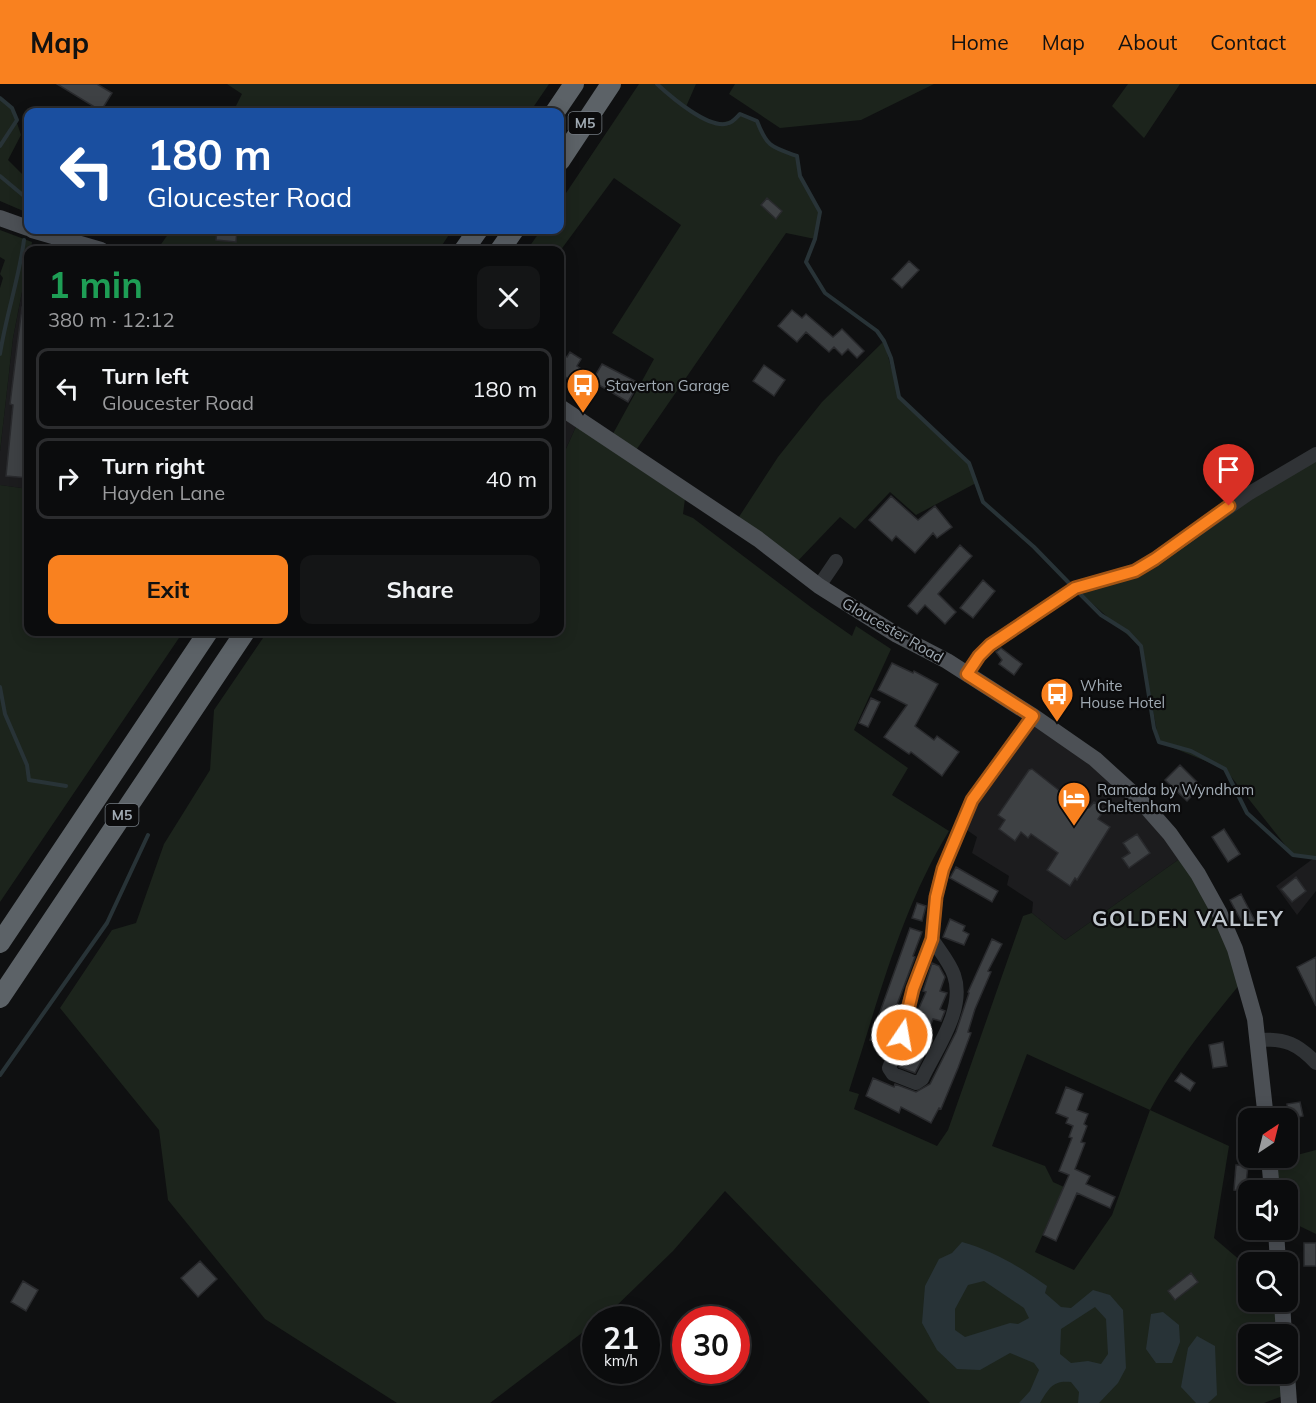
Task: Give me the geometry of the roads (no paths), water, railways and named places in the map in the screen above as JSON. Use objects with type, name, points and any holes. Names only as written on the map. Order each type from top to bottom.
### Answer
[{"type":"highway","name":"M5","points":[[558,108],[574,84]]},
{"type":"highway","name":"M5","points":[[564,155],[611,84]]},
{"type":"highway","name":"M5","points":[[0,943],[205,636]]},
{"type":"highway","name":"M5","points":[[0,998],[242,636]]},
{"type":"main road","points":[[0,218],[24,227]]},
{"type":"main road","points":[[47,234],[87,246]]},
{"type":"main road","name":"Gloucester Road","points":[[564,410],[758,538],[819,586],[1033,716],[1095,759],[1125,786],[1156,817],[1185,855],[1209,893],[1235,949],[1251,998],[1259,1040],[1265,1108]]},
{"type":"main road","points":[[1288,1384],[1289,1403]]},
{"type":"street","points":[[967,674],[990,645],[1075,588],[1135,571],[1248,494],[1316,454]]},
{"type":"street","points":[[819,586],[836,561]]},
{"type":"street","points":[[932,939],[954,974],[957,990],[954,1013],[922,1078],[916,1083],[893,1074],[889,1068],[902,1035],[920,970],[932,939],[936,897],[943,869],[972,800],[1033,716]]},
{"type":"street","points":[[1259,1040],[1283,1039],[1299,1048],[1316,1063]]},
{"type":"waterway","points":[[657,84],[691,111],[712,122],[729,123],[740,114],[757,121],[771,145],[797,156],[800,176],[820,212],[815,239],[806,262],[825,293],[877,331],[891,358],[899,397],[969,463],[983,502],[1034,547],[1069,583]]},
{"type":"waterway","points":[[0,98],[12,108],[17,120],[0,146]]},
{"type":"waterway","points":[[0,176],[24,196]]},
{"type":"waterway","points":[[0,354],[24,240]]},
{"type":"waterway","points":[[1080,594],[1101,615],[1128,632],[1141,646],[1154,728],[1159,742],[1191,751],[1225,769],[1247,813],[1293,855],[1316,858]]},
{"type":"waterway","points":[[0,687],[5,714],[27,765],[29,780],[66,786]]},
{"type":"waterway","points":[[0,1075],[107,923],[148,835]]},
{"type":"place","name":"Staverton Garage","points":[[583,414]]},
{"type":"place","name":"White House Hotel","points":[[1057,723]]},
{"type":"place","name":"Ramada by Wyndham Cheltenham","points":[[1074,827]]},
{"type":"district","name":"GOLDEN VALLEY","points":[[1188,918]]}]
